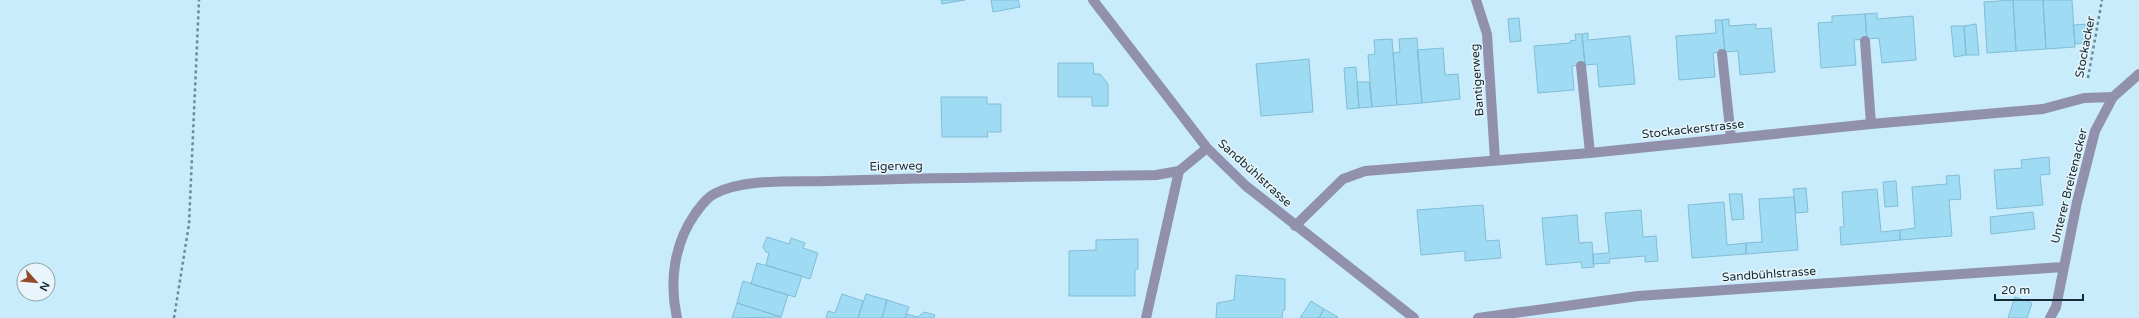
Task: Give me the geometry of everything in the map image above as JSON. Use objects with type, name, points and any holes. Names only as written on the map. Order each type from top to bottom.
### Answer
[{"type":"street","name":"Sandbühlstrasse","points":[[1093,0],[1208,148],[1246,186],[1414,318]]},
{"type":"street","name":"Bantigerweg","points":[[1476,0],[1486,34],[1495,160]]},
{"type":"street","points":[[1865,41],[1871,124]]},
{"type":"street","points":[[1722,54],[1731,138]]},
{"type":"street","points":[[1581,66],[1590,153]]},
{"type":"street","name":"Unterer Breitenacker","points":[[2050,318],[2056,307],[2078,195],[2095,131],[2112,97],[2139,74]]},
{"type":"street","name":"Stockackerstrasse","points":[[1295,226],[1343,178],[1364,171],[1590,153],[1871,124],[2043,109],[2084,98],[2112,97]]},
{"type":"street","name":"Eigerweg","points":[[677,318],[673,279],[678,250],[689,223],[699,209],[712,195],[728,188],[753,184],[870,179],[1156,175],[1179,171],[1208,148]]},
{"type":"street","points":[[1146,318],[1179,171]]},
{"type":"street","name":"Sandbühlstrasse","points":[[1478,318],[1638,296],[2063,267]]},
{"type":"path","points":[[174,318],[189,224],[199,0]]},
{"type":"path","name":"Stockacker","points":[[2084,98],[2102,0]]},
{"type":"building","points":[[941,0],[965,0],[942,4]]},
{"type":"building","points":[[991,0],[1018,0],[1020,7],[993,12]]},
{"type":"building","points":[[2013,0],[2016,51],[1987,53],[1984,2]]},
{"type":"building","points":[[2013,0],[2043,0],[2046,49],[2016,51]]},
{"type":"building","points":[[2043,0],[2072,0],[2075,47],[2046,49]]},
{"type":"building","points":[[1877,13],[1877,19],[1913,16],[1916,60],[1882,63],[1879,38],[1867,39],[1865,14]]},
{"type":"building","points":[[1865,14],[1867,39],[1854,40],[1856,65],[1821,68],[1818,23],[1832,22],[1832,16]]},
{"type":"building","points":[[1519,18],[1521,41],[1510,42],[1508,19]]},
{"type":"building","points":[[1729,19],[1729,26],[1756,24],[1756,29],[1771,28],[1775,72],[1740,75],[1738,51],[1725,52],[1722,20]]},
{"type":"building","points":[[1715,20],[1722,20],[1725,52],[1713,53],[1715,77],[1679,80],[1676,36],[1716,33]]},
{"type":"building","points":[[1976,24],[1979,55],[1966,55],[1964,26]]},
{"type":"building","points":[[2089,24],[2085,43],[2075,44],[2073,25]]},
{"type":"building","points":[[1951,26],[1964,26],[1966,55],[1954,57]]},
{"type":"building","points":[[1588,33],[1588,40],[1630,36],[1635,84],[1599,87],[1597,64],[1585,65],[1582,34]]},
{"type":"building","points":[[1575,34],[1582,34],[1585,65],[1572,66],[1574,90],[1538,93],[1534,46],[1570,43],[1570,41],[1576,40]]},
{"type":"building","points":[[1417,38],[1422,103],[1397,105],[1393,53],[1400,52],[1399,39]]},
{"type":"building","points":[[1392,39],[1397,105],[1372,107],[1368,55],[1375,54],[1374,40]]},
{"type":"building","points":[[1443,48],[1445,75],[1458,74],[1460,99],[1422,103],[1417,50]]},
{"type":"building","points":[[1309,59],[1313,112],[1261,116],[1256,64]]},
{"type":"building","points":[[1058,63],[1093,63],[1094,74],[1100,74],[1108,84],[1108,106],[1092,106],[1092,97],[1058,97]]},
{"type":"building","points":[[1356,67],[1359,108],[1347,109],[1344,68]]},
{"type":"building","points":[[1357,82],[1369,82],[1372,107],[1359,108]]},
{"type":"building","points":[[941,97],[987,97],[987,104],[1001,104],[1001,132],[987,132],[988,137],[942,137]]},
{"type":"building","points":[[2049,157],[2050,174],[2040,175],[2043,205],[1997,209],[1994,170],[2022,168],[2021,160]]},
{"type":"building","points":[[1959,175],[1961,199],[1949,200],[1952,236],[1900,240],[1900,230],[1915,228],[1912,187],[1947,184],[1946,176]]},
{"type":"building","points":[[1896,181],[1898,206],[1885,207],[1883,182]]},
{"type":"building","points":[[1806,188],[1808,212],[1796,213],[1793,189]]},
{"type":"building","points":[[1877,189],[1881,232],[1900,230],[1900,240],[1841,245],[1840,227],[1844,227],[1842,192]]},
{"type":"building","points":[[1729,194],[1742,194],[1744,219],[1732,220]]},
{"type":"building","points":[[1794,197],[1798,250],[1746,254],[1746,243],[1762,242],[1759,199]]},
{"type":"building","points":[[1724,202],[1727,245],[1746,243],[1746,254],[1692,258],[1688,205]]},
{"type":"building","points":[[1483,205],[1486,241],[1499,240],[1501,258],[1465,261],[1465,251],[1421,255],[1417,210]]},
{"type":"building","points":[[1641,210],[1643,237],[1656,236],[1658,261],[1645,262],[1645,256],[1609,259],[1610,263],[1593,264],[1593,254],[1609,253],[1605,213]]},
{"type":"building","points":[[2033,212],[2035,229],[1991,234],[1990,217]]},
{"type":"building","points":[[1577,215],[1579,243],[1592,242],[1594,267],[1582,268],[1581,262],[1546,265],[1542,218]]},
{"type":"building","points":[[767,237],[789,244],[791,238],[805,243],[803,248],[818,253],[810,279],[766,265],[769,253],[766,252],[763,247]]},
{"type":"building","points":[[1138,239],[1138,269],[1135,269],[1135,296],[1069,296],[1069,251],[1096,250],[1096,240]]},
{"type":"building","points":[[757,263],[802,276],[795,297],[751,284]]},
{"type":"building","points":[[1236,275],[1285,279],[1285,310],[1283,310],[1282,318],[1216,318],[1217,303],[1234,300]]},
{"type":"building","points":[[743,281],[788,295],[781,317],[737,303]]},
{"type":"building","points":[[842,294],[863,301],[858,318],[826,318],[828,311],[835,313]]},
{"type":"building","points":[[866,294],[887,300],[882,318],[858,318]]},
{"type":"building","points":[[2015,297],[2032,303],[2027,318],[2008,318]]},
{"type":"building","points":[[887,300],[909,307],[905,318],[882,318]]},
{"type":"building","points":[[1311,301],[1324,309],[1319,318],[1300,318]]},
{"type":"building","points":[[737,303],[781,317],[732,318]]},
{"type":"building","points":[[1324,309],[1338,317],[1319,318]]},
{"type":"building","points":[[924,312],[935,315],[934,318],[905,318],[906,314],[918,317]]}]
